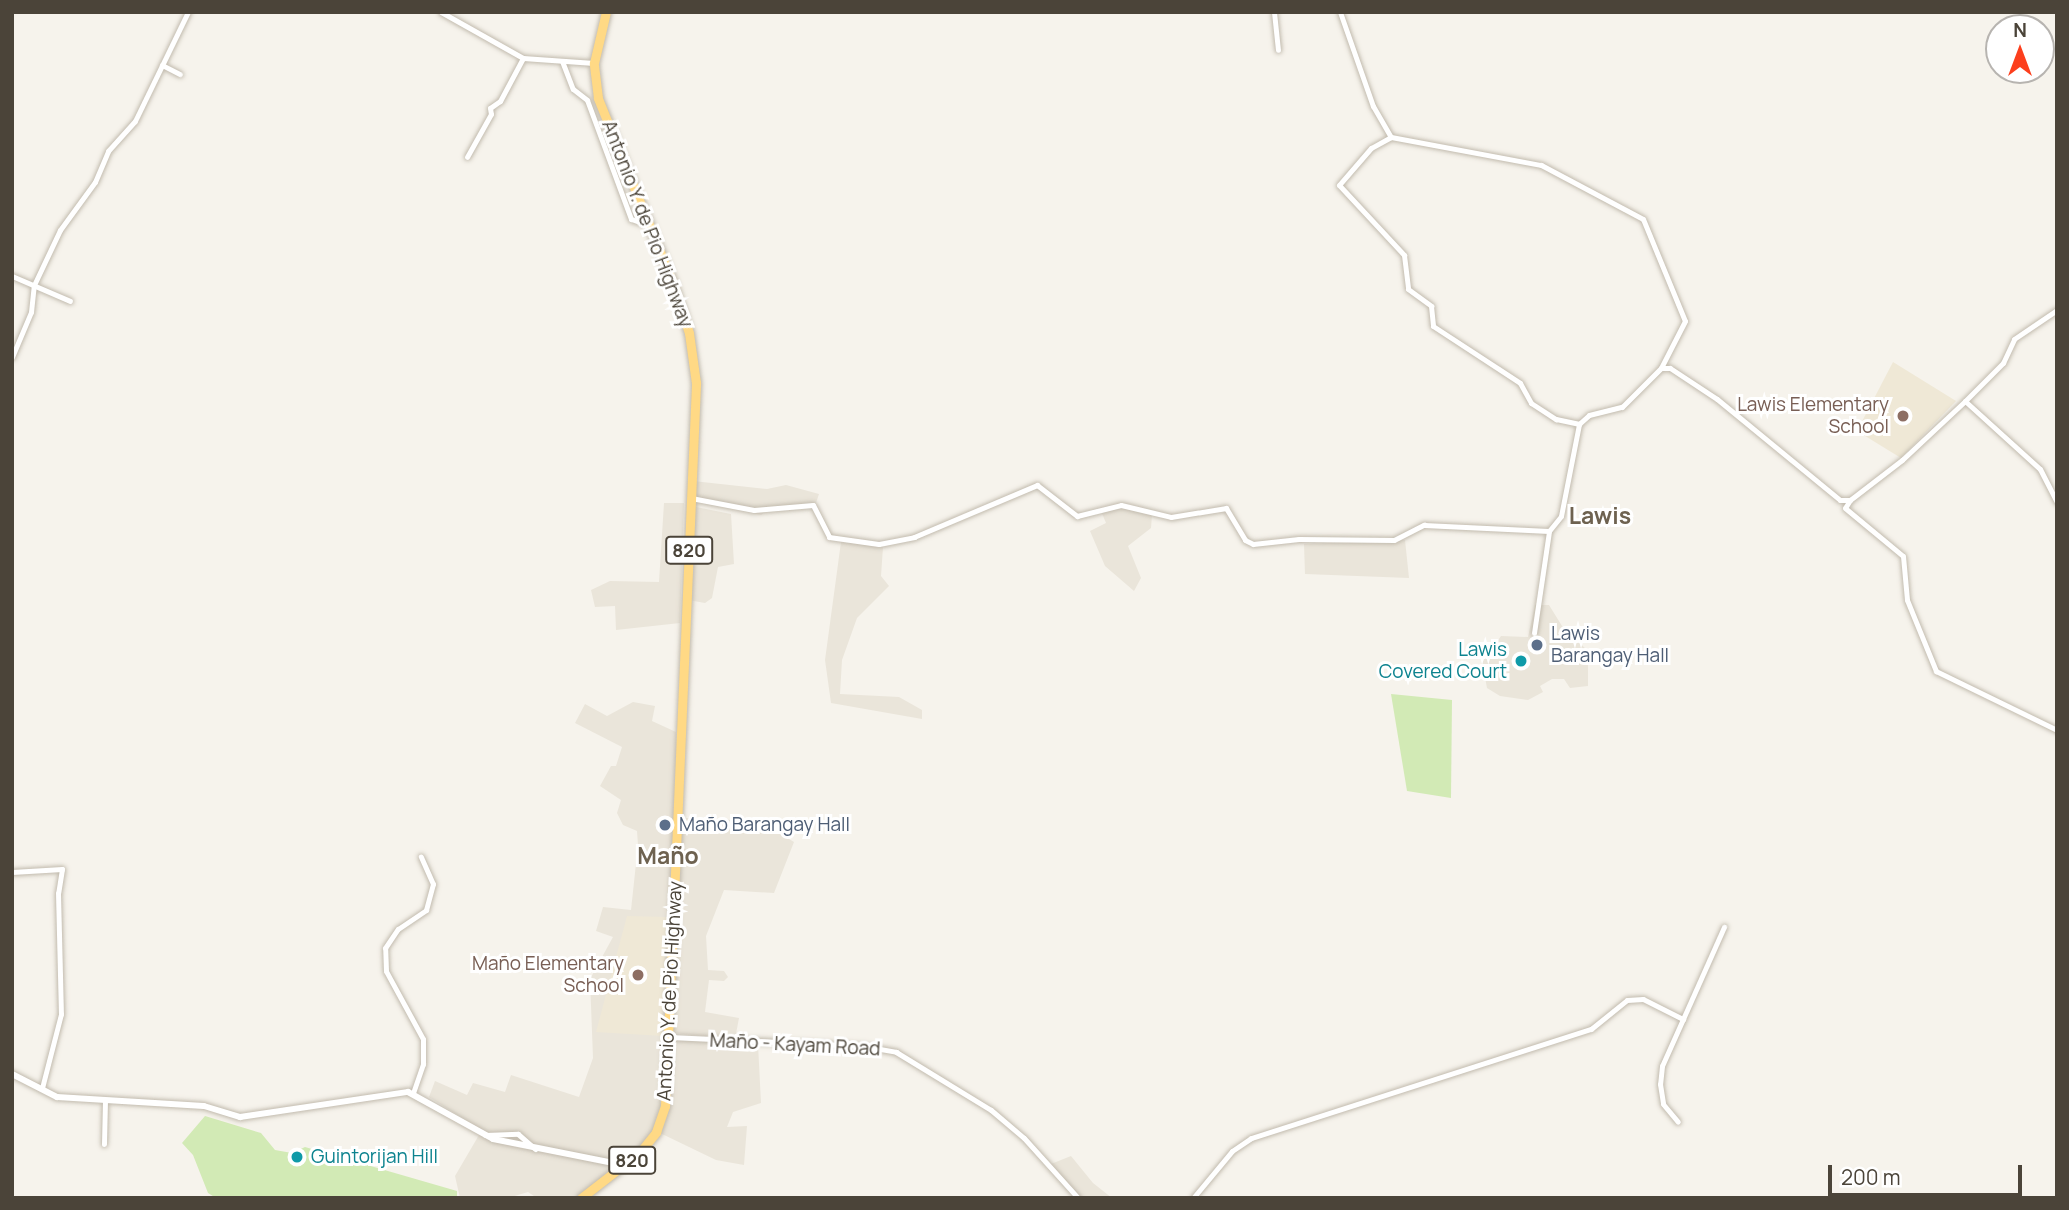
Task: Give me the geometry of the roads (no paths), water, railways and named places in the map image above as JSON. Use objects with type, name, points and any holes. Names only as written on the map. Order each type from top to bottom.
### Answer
[{"type":"highway","name":"Antonio Y. de Pio Highway","points":[[581,1198],[625,1165],[656,1132],[665,1106],[691,498],[694,358],[673,284],[598,98],[594,63],[606,12]]},
{"type":"street","points":[[12,358],[31,312],[34,285],[60,230],[95,182],[107,151],[135,121],[188,12]]},
{"type":"street","points":[[441,12],[523,58],[594,63]]},
{"type":"street","points":[[1274,12],[1278,50]]},
{"type":"street","points":[[1340,12],[1373,106],[1391,137]]},
{"type":"street","points":[[467,157],[491,114],[490,108],[500,101],[523,58]]},
{"type":"street","points":[[562,61],[573,89],[587,100],[631,219],[648,225]]},
{"type":"street","points":[[162,65],[180,74]]},
{"type":"street","points":[[1534,634],[1549,531],[1560,516],[1579,424],[1589,415],[1622,407],[1661,368],[1685,321],[1643,219],[1541,164],[1391,137],[1371,148],[1339,185],[1404,255],[1408,289],[1431,306],[1433,326],[1520,383],[1531,403],[1556,419],[1579,424]]},
{"type":"street","points":[[12,276],[70,301]]},
{"type":"street","points":[[2057,310],[2014,339],[2003,363],[1902,460],[1850,499],[1845,508],[1898,549],[1905,560],[1907,600],[1936,671],[2057,730]]},
{"type":"street","points":[[1661,368],[1670,368],[1717,399],[1840,499],[1850,499]]},
{"type":"street","points":[[1965,401],[2040,469],[2057,502]]},
{"type":"street","points":[[691,498],[754,510],[813,505],[829,537],[878,544],[914,537],[1037,485],[1077,516],[1121,505],[1162,517],[1226,508],[1245,540],[1253,544],[1299,539],[1394,540],[1424,525],[1549,531]]},
{"type":"street","points":[[413,1093],[423,1064],[423,1039],[386,971],[385,948],[398,929],[426,910],[433,884],[421,858]]},
{"type":"street","points":[[12,872],[62,869],[58,893],[61,1014],[42,1088]]},
{"type":"street","points":[[1678,1122],[1663,1104],[1660,1084],[1662,1066],[1724,927]]},
{"type":"street","points":[[1194,1198],[1232,1151],[1251,1138],[1591,1029],[1627,1000],[1643,999],[1683,1019]]},
{"type":"street","name":"Maño - Kayam Road","points":[[670,1037],[863,1046],[895,1052],[992,1110],[1078,1198]]},
{"type":"street","points":[[12,1074],[57,1097],[204,1106],[240,1117],[342,1099],[413,1093],[485,1135],[535,1149],[625,1165]]},
{"type":"street","points":[[104,1144],[105,1101]]},
{"type":"place","name":"Lawis Elementary School","points":[[1903,416]]},
{"type":"place","name":"Lawis Barangay Hall","points":[[1537,645]]},
{"type":"place","name":"Lawis Covered Court","points":[[1521,661]]},
{"type":"place","name":"Maño Barangay Hall","points":[[665,825]]},
{"type":"place","name":"Maño Elementary School","points":[[638,975]]},
{"type":"place","name":"Guintorijan Hill","points":[[297,1157]]},
{"type":"district","name":"Lawis","points":[[1600,515]]},
{"type":"district","name":"Maño","points":[[668,855]]}]
